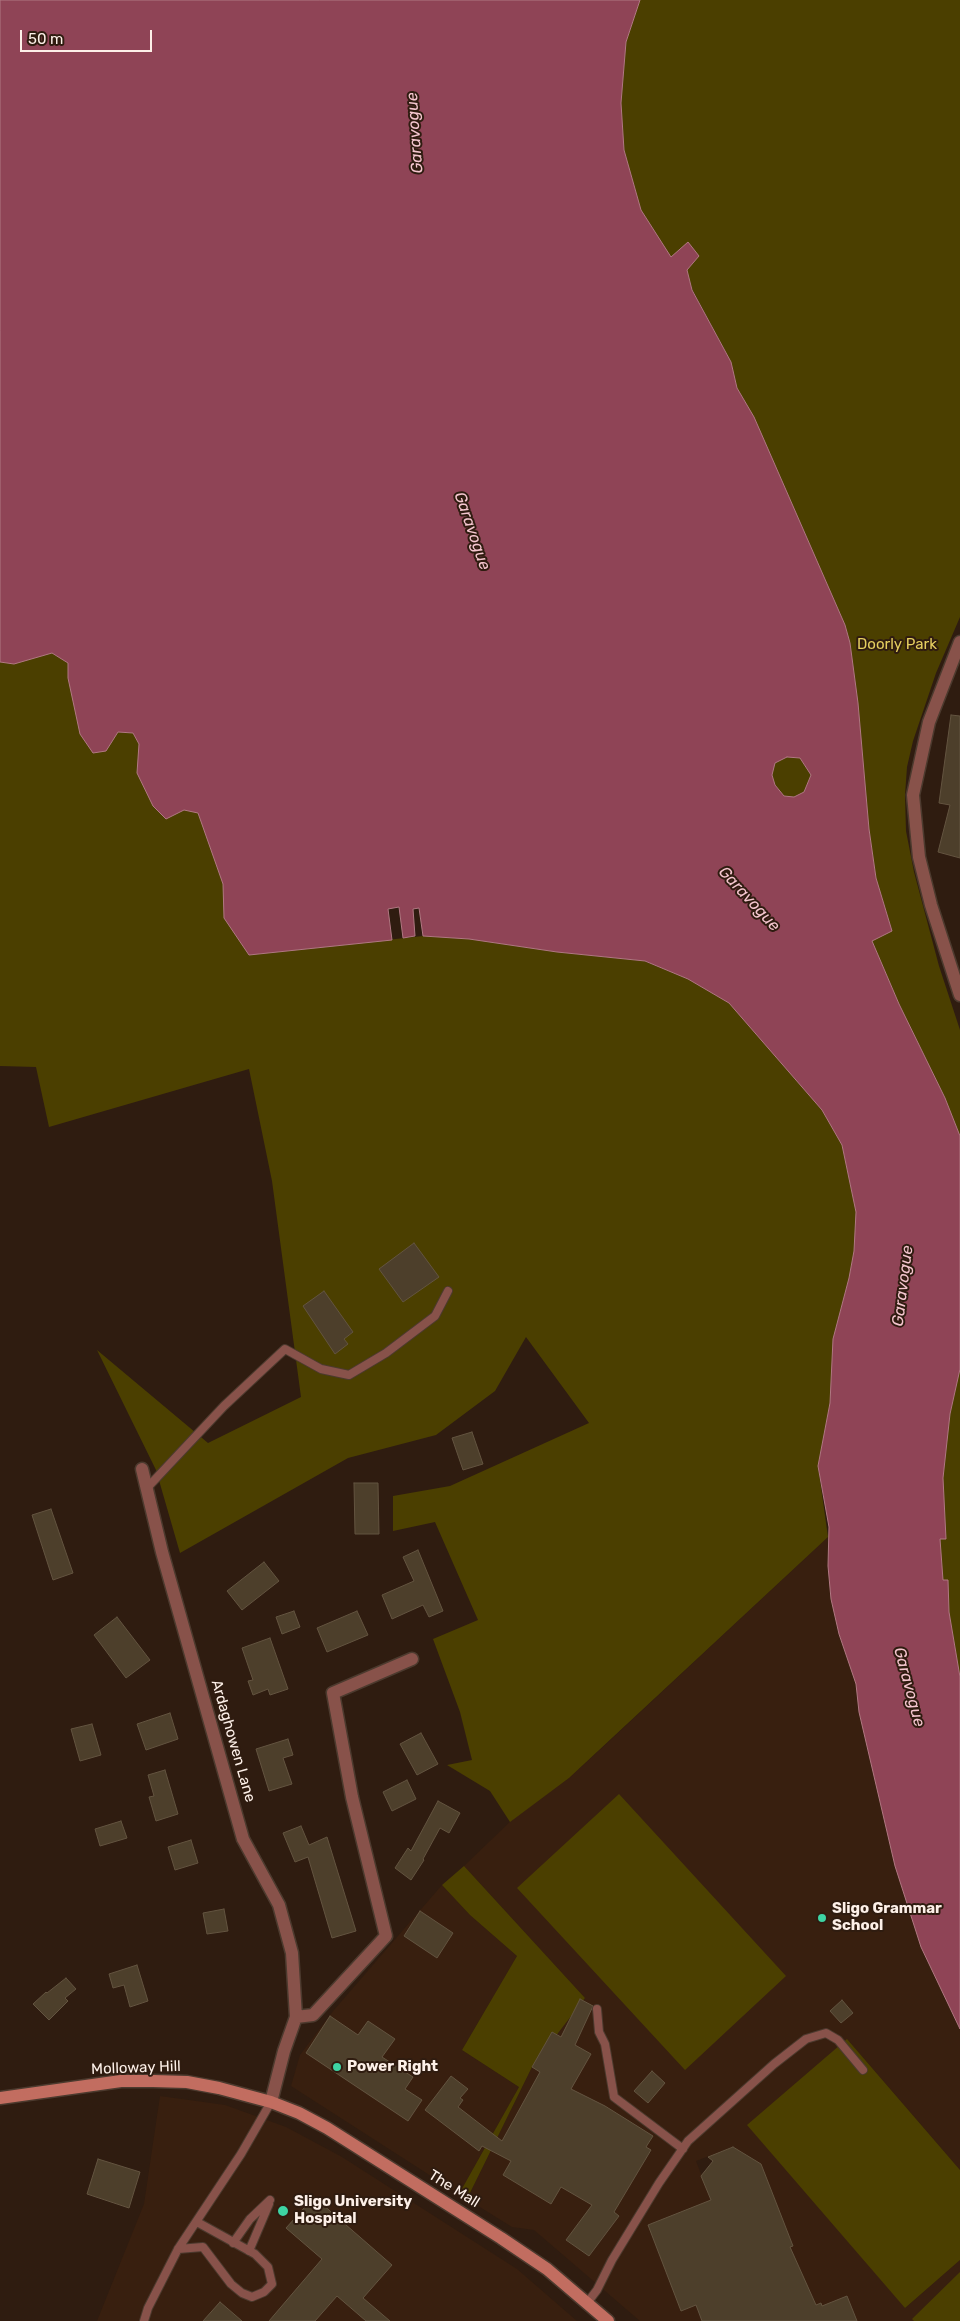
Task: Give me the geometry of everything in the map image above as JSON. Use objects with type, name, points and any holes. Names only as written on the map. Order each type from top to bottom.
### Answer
[{"type":"main road","name":"Molloway Hill","points":[[0,2098],[121,2081],[153,2081],[188,2082],[271,2102]]},
{"type":"main road","name":"The Mall","points":[[271,2102],[299,2113],[327,2128],[446,2202],[547,2269],[608,2321]]},
{"type":"street","points":[[959,989],[931,905],[919,857],[913,795],[930,722],[960,642]]},
{"type":"street","name":"Ardaghowen Lane","points":[[142,1469],[162,1552],[244,1839],[279,1905],[292,1953],[296,2017],[284,2050],[271,2102]]},
{"type":"street","points":[[296,2017],[313,2015],[386,1936],[352,1797],[333,1693],[412,1659]]},
{"type":"lane","points":[[147,1488],[224,1406],[285,1349],[321,1369],[350,1375],[386,1353],[435,1316],[448,1292]]},
{"type":"lane","points":[[596,2009],[599,2032],[606,2044],[614,2097],[683,2149]]},
{"type":"lane","points":[[587,2303],[597,2290],[612,2260],[659,2183],[688,2141],[774,2064],[806,2039],[826,2033],[838,2040],[863,2070]]},
{"type":"lane","points":[[144,2321],[148,2308],[178,2249],[241,2154],[271,2102]]},
{"type":"lane","points":[[233,2243],[250,2219],[270,2200],[249,2251]]},
{"type":"lane","points":[[178,2249],[203,2247],[231,2284],[252,2297],[264,2292],[272,2284],[268,2266],[249,2251],[197,2222]]},
{"type":"shaded area","name":"Sligo Grammar School","points":[[828,1537],[831,1599],[839,1634],[856,1684],[859,1712],[895,1866],[921,1947],[960,2029],[960,2170],[847,2039],[905,2308],[960,2260],[960,2321],[828,2321],[821,2304],[816,2305],[788,2248],[793,2246],[761,2164],[733,2147],[696,2161],[711,2200],[648,2225],[681,2311],[700,2304],[702,2321],[640,2321],[534,2230],[512,2227],[467,2199],[532,2067],[585,1998],[464,1866],[515,1817],[569,1778]],"holes":[[[605,2106],[653,2136],[646,2147],[651,2151],[621,2199],[599,2186],[588,2203],[566,2189]],[[520,2146],[551,2204],[503,2175]],[[619,2216],[589,2256],[566,2240]]]},
{"type":"shaded area","points":[[442,1885],[470,1915],[517,1956],[462,2050],[519,2087],[459,2194],[291,2086],[300,2055],[334,2010]]},
{"type":"shaded area","name":"Sligo University Hospital","points":[[160,2096],[225,2105],[286,2127],[342,2157],[517,2269],[577,2321],[97,2321],[144,2204]]},
{"type":"green space","points":[[0,0],[52,653],[68,663],[68,678],[118,732],[133,733],[139,744],[203,799],[249,955],[423,936],[469,939],[557,952],[644,961],[688,979],[729,1003],[822,1110],[842,1145],[856,1212],[854,1251],[833,1339],[830,1403],[818,1466],[828,1537],[569,1778],[510,1822],[490,1791],[447,1765],[472,1760],[460,1712],[433,1639],[478,1620],[435,1522],[393,1531],[393,1496],[450,1486],[589,1423],[526,1337],[495,1391],[436,1435],[348,1458],[180,1553],[156,1470],[97,1350],[208,1443],[301,1397],[272,1181],[249,1069],[49,1127],[36,1067],[0,1066]]},
{"type":"green space","name":"Doorly Park","points":[[640,0],[960,0],[960,617],[936,673],[913,741],[907,767],[905,795],[906,831],[914,872],[939,966],[960,1030],[960,1136],[945,1098],[899,1004],[872,941],[892,930],[876,878],[869,829],[858,703],[850,643],[845,625],[754,418],[737,388],[731,362],[692,289],[687,270],[671,258],[641,210],[624,150],[621,103],[626,42]]},
{"type":"green space","points":[[787,757],[800,758],[811,775],[804,792],[794,797],[784,796],[775,785],[772,775],[775,763]]},
{"type":"green space","points":[[960,1369],[960,1677],[949,1612],[948,1581],[943,1581],[940,1539],[946,1539],[943,1478],[950,1414]]},
{"type":"green space","points":[[619,1794],[786,1976],[685,2070],[517,1888]]},
{"type":"green space","points":[[464,1866],[585,1998],[532,2067],[467,2199],[459,2194],[519,2087],[462,2050],[517,1956],[470,1915],[442,1885]]},
{"type":"green space","points":[[847,2039],[960,2170],[960,2260],[905,2308],[747,2125]]},
{"type":"green space","points":[[960,2272],[960,2321],[914,2321],[912,2319]]},
{"type":"water","name":"Garavogue","points":[[0,0],[640,0],[626,42],[621,103],[624,150],[641,210],[671,257],[688,242],[699,256],[687,270],[692,290],[731,362],[737,388],[754,417],[845,625],[850,643],[858,703],[869,829],[876,878],[892,931],[872,941],[899,1004],[945,1098],[960,1136],[960,1369],[950,1414],[943,1478],[946,1539],[940,1539],[943,1580],[948,1580],[949,1612],[960,1677],[960,2029],[921,1947],[895,1866],[859,1712],[856,1684],[839,1634],[831,1599],[828,1566],[829,1527],[818,1466],[830,1403],[833,1339],[854,1251],[856,1212],[842,1145],[822,1110],[729,1003],[688,979],[645,961],[557,952],[469,939],[423,936],[419,908],[413,909],[415,936],[403,938],[399,907],[388,909],[392,940],[249,955],[224,918],[223,884],[198,813],[184,810],[166,819],[153,806],[137,773],[139,744],[133,733],[118,732],[106,751],[93,753],[80,734],[68,678],[68,663],[52,653],[14,664],[0,662]],"holes":[[[787,757],[800,758],[811,775],[804,792],[794,797],[784,796],[775,785],[772,775],[775,763]]]},
{"type":"building","points":[[951,715],[960,716],[960,858],[938,852],[950,805],[939,803]]},
{"type":"building","points":[[414,1243],[439,1277],[403,1302],[379,1269]]},
{"type":"building","points":[[324,1291],[353,1332],[344,1339],[348,1344],[335,1354],[303,1306]]},
{"type":"building","points":[[472,1432],[483,1464],[463,1470],[452,1438]]},
{"type":"building","points":[[354,1483],[378,1483],[379,1534],[355,1534]]},
{"type":"building","points":[[51,1509],[73,1573],[53,1580],[32,1515]]},
{"type":"building","points":[[418,1550],[443,1611],[429,1617],[423,1605],[392,1619],[382,1595],[414,1581],[403,1557]]},
{"type":"building","points":[[264,1562],[279,1581],[242,1610],[227,1591]]},
{"type":"building","points":[[294,1611],[300,1627],[282,1634],[276,1617]]},
{"type":"building","points":[[357,1611],[368,1635],[327,1652],[317,1628]]},
{"type":"building","points":[[117,1617],[150,1660],[126,1678],[94,1635]]},
{"type":"building","points":[[270,1638],[288,1689],[270,1695],[268,1689],[253,1695],[248,1681],[253,1680],[242,1648]]},
{"type":"building","points":[[170,1713],[178,1739],[146,1750],[137,1724]]},
{"type":"building","points":[[92,1724],[101,1755],[80,1761],[71,1729]]},
{"type":"building","points":[[421,1733],[438,1764],[417,1775],[400,1744]]},
{"type":"building","points":[[288,1739],[293,1755],[283,1758],[292,1784],[269,1791],[256,1749]]},
{"type":"building","points":[[165,1770],[178,1814],[156,1821],[149,1797],[154,1796],[148,1775]]},
{"type":"building","points":[[407,1780],[416,1799],[392,1811],[383,1792]]},
{"type":"building","points":[[438,1801],[460,1813],[449,1833],[440,1828],[424,1860],[411,1880],[395,1868],[408,1848],[411,1851]]},
{"type":"building","points":[[121,1821],[127,1838],[100,1846],[95,1829]]},
{"type":"building","points":[[301,1826],[309,1845],[327,1837],[356,1931],[332,1938],[308,1857],[295,1862],[283,1833]]},
{"type":"building","points":[[191,1840],[198,1863],[175,1870],[168,1847]]},
{"type":"building","points":[[224,1909],[228,1931],[207,1934],[203,1913]]},
{"type":"building","points":[[420,1911],[453,1933],[437,1958],[404,1936]]},
{"type":"building","points":[[137,1965],[148,2001],[130,2007],[124,1985],[113,1988],[109,1974]]},
{"type":"building","points":[[66,1978],[76,1989],[65,1998],[68,2001],[49,2020],[33,2004]]},
{"type":"building","points":[[580,1999],[593,2006],[575,2045],[591,2054],[571,2089],[605,2106],[653,2136],[646,2147],[651,2150],[614,2212],[619,2216],[589,2256],[566,2240],[592,2205],[561,2187],[551,2204],[503,2175],[511,2161],[482,2146],[479,2151],[425,2110],[451,2076],[468,2089],[460,2098],[463,2100],[458,2107],[502,2141],[540,2072],[532,2067],[552,2032],[561,2037]]},
{"type":"building","points":[[842,2000],[853,2013],[841,2023],[830,2011]]},
{"type":"building","points":[[330,2016],[358,2035],[368,2021],[395,2039],[382,2057],[413,2077],[405,2089],[422,2100],[408,2121],[306,2053]]},
{"type":"building","points":[[652,2071],[665,2083],[648,2103],[634,2091]]},
{"type":"building","points":[[733,2147],[761,2164],[793,2246],[790,2247],[816,2305],[821,2303],[822,2306],[847,2296],[857,2321],[702,2321],[696,2305],[681,2311],[648,2225],[711,2200],[701,2176],[713,2161],[708,2157]]},
{"type":"building","points":[[98,2159],[140,2172],[129,2208],[87,2194]]},
{"type":"building","points":[[314,2197],[392,2265],[363,2298],[390,2321],[366,2321],[337,2296],[315,2321],[269,2321],[322,2259],[286,2228]]},
{"type":"building","points":[[220,2302],[242,2321],[203,2321]]},
{"type":"place","name":"Sligo Grammar School","points":[[822,1918]]},
{"type":"place","name":"Power Right","points":[[337,2067]]},
{"type":"place","name":"Sligo University Hospital","points":[[283,2211]]}]
